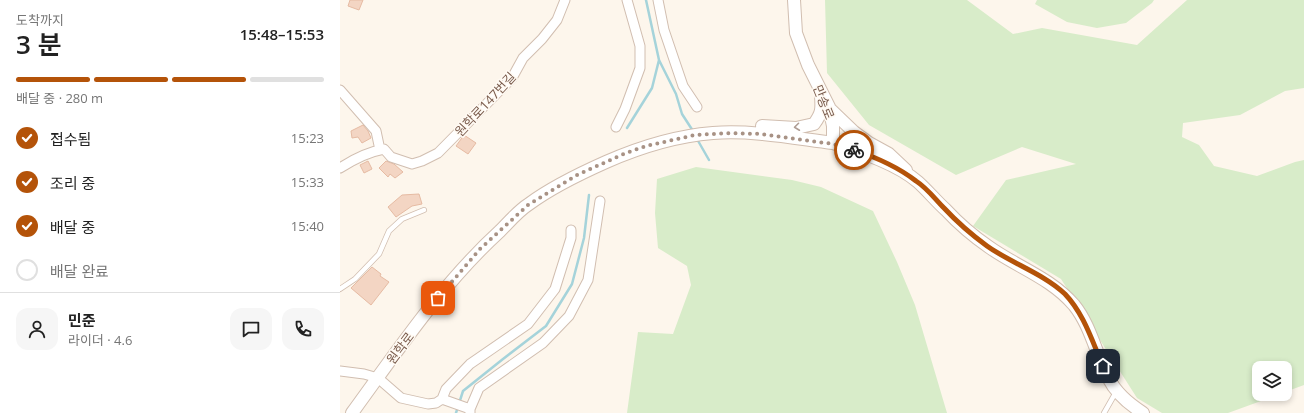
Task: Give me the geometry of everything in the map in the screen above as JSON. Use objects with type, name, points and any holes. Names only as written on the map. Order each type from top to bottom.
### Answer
[{"type":"street","name":"원학로147번길","points":[[380,150],[384,149],[391,157],[412,164],[438,153],[512,78],[523,58],[542,40],[557,20],[565,0]]},
{"type":"street","points":[[616,127],[625,109],[640,68],[640,46],[628,0]]},
{"type":"street","points":[[658,0],[664,30],[683,86],[697,107]]},
{"type":"street","name":"만송로","points":[[794,0],[796,33],[803,54],[828,107],[833,126],[833,144]]},
{"type":"street","points":[[340,90],[376,131],[380,150],[371,152],[353,160],[340,168]]},
{"type":"street","points":[[731,133],[761,126],[796,128],[814,124],[820,116],[822,108],[820,90]]},
{"type":"street","points":[[828,107],[854,132],[898,161],[916,181],[978,240],[1001,256],[1043,279],[1064,294],[1084,321],[1109,379],[1116,390],[1131,405],[1143,413]]},
{"type":"street","name":"원학로","points":[[352,413],[438,298],[480,249],[528,205],[584,172],[626,153],[672,139],[695,135],[714,133],[761,134],[833,144]]},
{"type":"street","points":[[833,144],[867,155],[891,165],[916,181]]},
{"type":"street","points":[[340,371],[364,374],[378,378],[401,398],[428,404],[446,401],[468,410],[479,388],[543,343],[569,316],[588,280],[600,201]]},
{"type":"street","points":[[446,401],[446,389],[470,364],[528,324],[555,289],[571,238],[571,230]]},
{"type":"lane","points":[[340,289],[356,279],[379,254],[390,231],[402,219],[424,210]]},
{"type":"lane","points":[[1104,413],[1116,390]]},
{"type":"green space","points":[[825,0],[967,0],[1013,34],[1042,28],[1137,45],[1187,0],[1304,0],[1304,88],[1285,91],[1240,115],[1183,123],[1182,137],[1199,145],[1214,166],[1257,176],[1304,160],[1304,385],[1292,389],[1292,361],[1252,361],[1252,401],[1261,401],[1228,413],[1162,413],[1137,398],[1061,279],[973,226],[1006,180],[1076,164],[1022,147],[956,175],[869,125],[827,73]]},
{"type":"green space","points":[[1037,0],[1154,0],[1126,23],[1097,28],[1067,22],[1035,4]]},
{"type":"green space","points":[[696,167],[792,180],[821,187],[873,211],[915,305],[947,413],[627,413],[638,332],[673,334],[691,285],[687,266],[658,248],[655,213],[657,179]]},
{"type":"building","points":[[350,0],[363,0],[359,10],[348,6]]},
{"type":"building","points":[[363,125],[371,138],[362,143],[358,137],[352,138],[351,131]]},
{"type":"building","points":[[464,135],[476,143],[468,154],[456,146]]},
{"type":"building","points":[[368,161],[372,169],[364,173],[360,165]]},
{"type":"building","points":[[386,161],[394,164],[403,172],[395,178],[390,174],[388,177],[379,168]]},
{"type":"building","points":[[419,194],[422,204],[412,206],[396,217],[388,207],[402,195]]},
{"type":"building","points":[[372,267],[381,274],[380,276],[389,282],[371,305],[351,288]]},
{"type":"waterway","points":[[627,128],[652,88],[659,60],[646,0]]},
{"type":"waterway","points":[[659,60],[676,94],[682,114],[693,131]]},
{"type":"waterway","points":[[697,139],[709,160]]},
{"type":"waterway","points":[[456,413],[463,391],[546,326],[572,284],[584,238],[589,195]]},
{"type":"way so far","points":[[438,298],[480,249],[528,205],[577,175],[626,153],[672,139],[714,133],[761,134],[833,144],[854,150]]},
{"type":"route","points":[[854,150],[891,165],[916,181],[978,240],[1001,256],[1038,275],[1064,294],[1084,321],[1103,366]]}]
